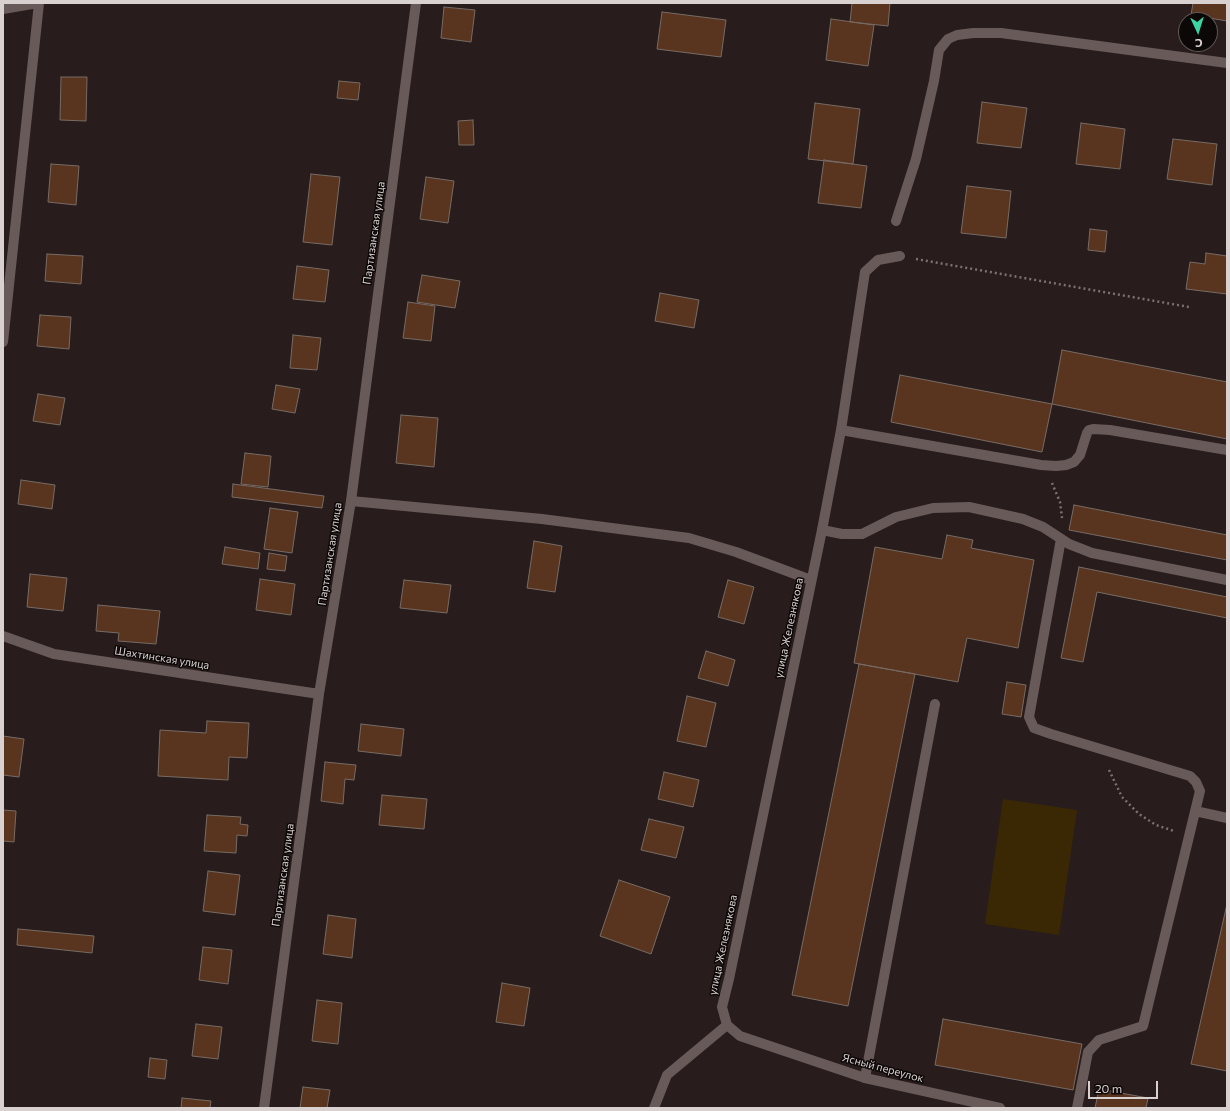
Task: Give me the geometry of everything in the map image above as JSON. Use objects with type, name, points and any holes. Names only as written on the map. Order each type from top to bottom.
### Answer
[{"type":"street","points":[[3,9],[38,3],[3,342]]},
{"type":"street","name":"Партизанская улица","points":[[264,1108],[319,694],[351,500],[416,3]]},
{"type":"street","points":[[896,221],[916,159],[934,81],[939,50],[948,39],[957,35],[965,34],[1001,33],[1227,63]]},
{"type":"street","name":"улица Железнякова","points":[[727,1025],[722,1007],[822,530],[841,430],[865,272],[878,260],[900,256]]},
{"type":"street","points":[[841,430],[1041,465],[1056,466],[1074,462],[1080,455],[1087,433],[1089,430],[1093,429],[1110,430],[1227,450]]},
{"type":"street","points":[[351,500],[542,519],[689,538],[736,552],[811,580]]},
{"type":"street","points":[[822,530],[842,534],[862,534],[896,517],[933,508],[969,507],[1023,519],[1043,527],[1069,544],[1092,553],[1227,580]]},
{"type":"street","points":[[1061,539],[1029,718],[1034,728],[1190,776],[1196,782],[1200,791],[1143,1026],[1099,1040],[1088,1052],[1077,1108]]},
{"type":"street","name":"Шахтинская улица","points":[[3,636],[54,654],[319,694]]},
{"type":"street","points":[[865,1078],[935,704]]},
{"type":"street","points":[[1195,811],[1227,818]]},
{"type":"street","points":[[654,1108],[667,1075],[727,1025]]},
{"type":"street","name":"Ясный переулок","points":[[727,1025],[740,1036],[865,1078],[1000,1108]]},
{"type":"path","points":[[900,256],[1189,307]]},
{"type":"path","points":[[1052,483],[1060,502],[1062,518],[1061,539]]},
{"type":"path","points":[[1100,749],[1122,797],[1138,814],[1156,825],[1189,836]]},
{"type":"shaded area","points":[[1003,799],[1077,810],[1059,935],[985,924]]},
{"type":"building","points":[[852,3],[890,3],[888,26],[850,22]]},
{"type":"building","points":[[1193,3],[1227,3],[1227,21],[1218,20],[1218,12],[1192,12]]},
{"type":"building","points":[[444,7],[475,10],[471,42],[441,38]]},
{"type":"building","points":[[662,12],[726,20],[721,57],[657,49]]},
{"type":"building","points":[[831,19],[874,25],[868,66],[826,60]]},
{"type":"building","points":[[61,77],[87,77],[86,121],[60,120]]},
{"type":"building","points":[[339,81],[360,83],[358,100],[337,98]]},
{"type":"building","points":[[982,102],[1027,108],[1021,148],[977,143]]},
{"type":"building","points":[[815,103],[860,109],[853,164],[808,159]]},
{"type":"building","points":[[473,120],[474,145],[459,145],[458,121]]},
{"type":"building","points":[[1081,123],[1125,129],[1120,169],[1076,164]]},
{"type":"building","points":[[1173,139],[1217,144],[1212,185],[1167,179]]},
{"type":"building","points":[[824,160],[867,166],[861,208],[818,203]]},
{"type":"building","points":[[51,164],[79,166],[76,205],[48,202]]},
{"type":"building","points":[[311,174],[340,177],[332,245],[303,242]]},
{"type":"building","points":[[426,177],[454,181],[448,223],[420,219]]},
{"type":"building","points":[[967,186],[1011,191],[1006,238],[961,233]]},
{"type":"building","points":[[1090,229],[1107,231],[1105,252],[1088,250]]},
{"type":"building","points":[[1206,253],[1227,256],[1227,294],[1186,289],[1190,262],[1205,264]]},
{"type":"building","points":[[47,254],[83,256],[81,284],[45,281]]},
{"type":"building","points":[[297,266],[329,270],[325,302],[293,299]]},
{"type":"building","points":[[422,275],[460,281],[455,308],[417,302]]},
{"type":"building","points":[[660,293],[699,300],[694,328],[655,321]]},
{"type":"building","points":[[408,302],[435,306],[431,341],[403,338]]},
{"type":"building","points":[[40,315],[71,317],[69,349],[37,346]]},
{"type":"building","points":[[293,335],[321,338],[317,370],[290,368]]},
{"type":"building","points":[[1062,350],[1227,382],[1227,439],[1052,404]]},
{"type":"building","points":[[900,375],[1052,404],[1042,452],[891,422]]},
{"type":"building","points":[[276,385],[300,389],[295,413],[272,409]]},
{"type":"building","points":[[38,394],[65,398],[60,425],[33,421]]},
{"type":"building","points":[[401,415],[438,418],[434,467],[396,463]]},
{"type":"building","points":[[245,453],[271,456],[268,487],[241,484]]},
{"type":"building","points":[[21,480],[55,485],[52,509],[18,504]]},
{"type":"building","points":[[233,484],[324,496],[322,508],[232,497]]},
{"type":"building","points":[[1074,505],[1227,535],[1227,560],[1069,530]]},
{"type":"building","points":[[270,508],[298,512],[292,553],[264,549]]},
{"type":"building","points":[[947,535],[973,540],[971,548],[1034,560],[1018,648],[967,638],[958,682],[854,663],[875,547],[942,559]]},
{"type":"building","points":[[534,541],[562,546],[555,592],[527,588]]},
{"type":"building","points":[[225,547],[260,553],[258,569],[222,564]]},
{"type":"building","points":[[269,553],[287,556],[285,571],[267,569]]},
{"type":"building","points":[[1079,567],[1227,597],[1227,618],[1097,592],[1083,662],[1061,658]]},
{"type":"building","points":[[30,574],[67,578],[63,611],[27,607]]},
{"type":"building","points":[[260,579],[295,584],[291,615],[256,610]]},
{"type":"building","points":[[404,580],[451,585],[447,613],[400,608]]},
{"type":"building","points":[[728,580],[754,587],[744,624],[718,617]]},
{"type":"building","points":[[98,605],[160,611],[156,644],[118,641],[119,633],[96,631]]},
{"type":"building","points":[[706,651],[735,660],[728,686],[698,678]]},
{"type":"building","points":[[859,664],[915,674],[848,1006],[792,995]]},
{"type":"building","points":[[1007,682],[1026,685],[1021,717],[1002,714]]},
{"type":"building","points":[[687,696],[716,703],[706,747],[677,741]]},
{"type":"building","points":[[207,721],[249,723],[247,758],[229,757],[228,780],[158,776],[160,730],[206,733]]},
{"type":"building","points":[[361,724],[404,729],[401,756],[358,751]]},
{"type":"building","points":[[3,736],[24,739],[19,777],[3,775]]},
{"type":"building","points":[[325,762],[356,765],[354,780],[345,779],[343,804],[321,801]]},
{"type":"building","points":[[664,772],[699,780],[693,807],[658,799]]},
{"type":"building","points":[[382,795],[427,799],[424,829],[379,825]]},
{"type":"building","points":[[3,810],[16,811],[14,842],[3,841]]},
{"type":"building","points":[[207,815],[241,817],[240,824],[248,825],[247,836],[237,835],[236,853],[204,851]]},
{"type":"building","points":[[649,819],[684,827],[676,858],[641,850]]},
{"type":"building","points":[[208,871],[240,875],[235,915],[203,911]]},
{"type":"building","points":[[619,880],[670,897],[651,954],[600,936]]},
{"type":"building","points":[[1227,904],[1227,1071],[1191,1064]]},
{"type":"building","points":[[328,915],[356,919],[352,958],[323,954]]},
{"type":"building","points":[[18,929],[94,936],[92,953],[17,945]]},
{"type":"building","points":[[203,947],[232,950],[228,984],[199,980]]},
{"type":"building","points":[[502,983],[530,988],[524,1026],[496,1022]]},
{"type":"building","points":[[317,1000],[342,1003],[338,1044],[312,1041]]},
{"type":"building","points":[[943,1019],[1082,1044],[1073,1090],[935,1065]]},
{"type":"building","points":[[196,1024],[222,1027],[218,1059],[192,1056]]},
{"type":"building","points":[[150,1058],[167,1060],[165,1079],[148,1077]]},
{"type":"building","points":[[303,1087],[330,1090],[327,1108],[300,1108]]},
{"type":"building","points":[[1099,1089],[1148,1098],[1146,1108],[1095,1108]]},
{"type":"building","points":[[182,1098],[211,1101],[210,1108],[181,1108]]}]
